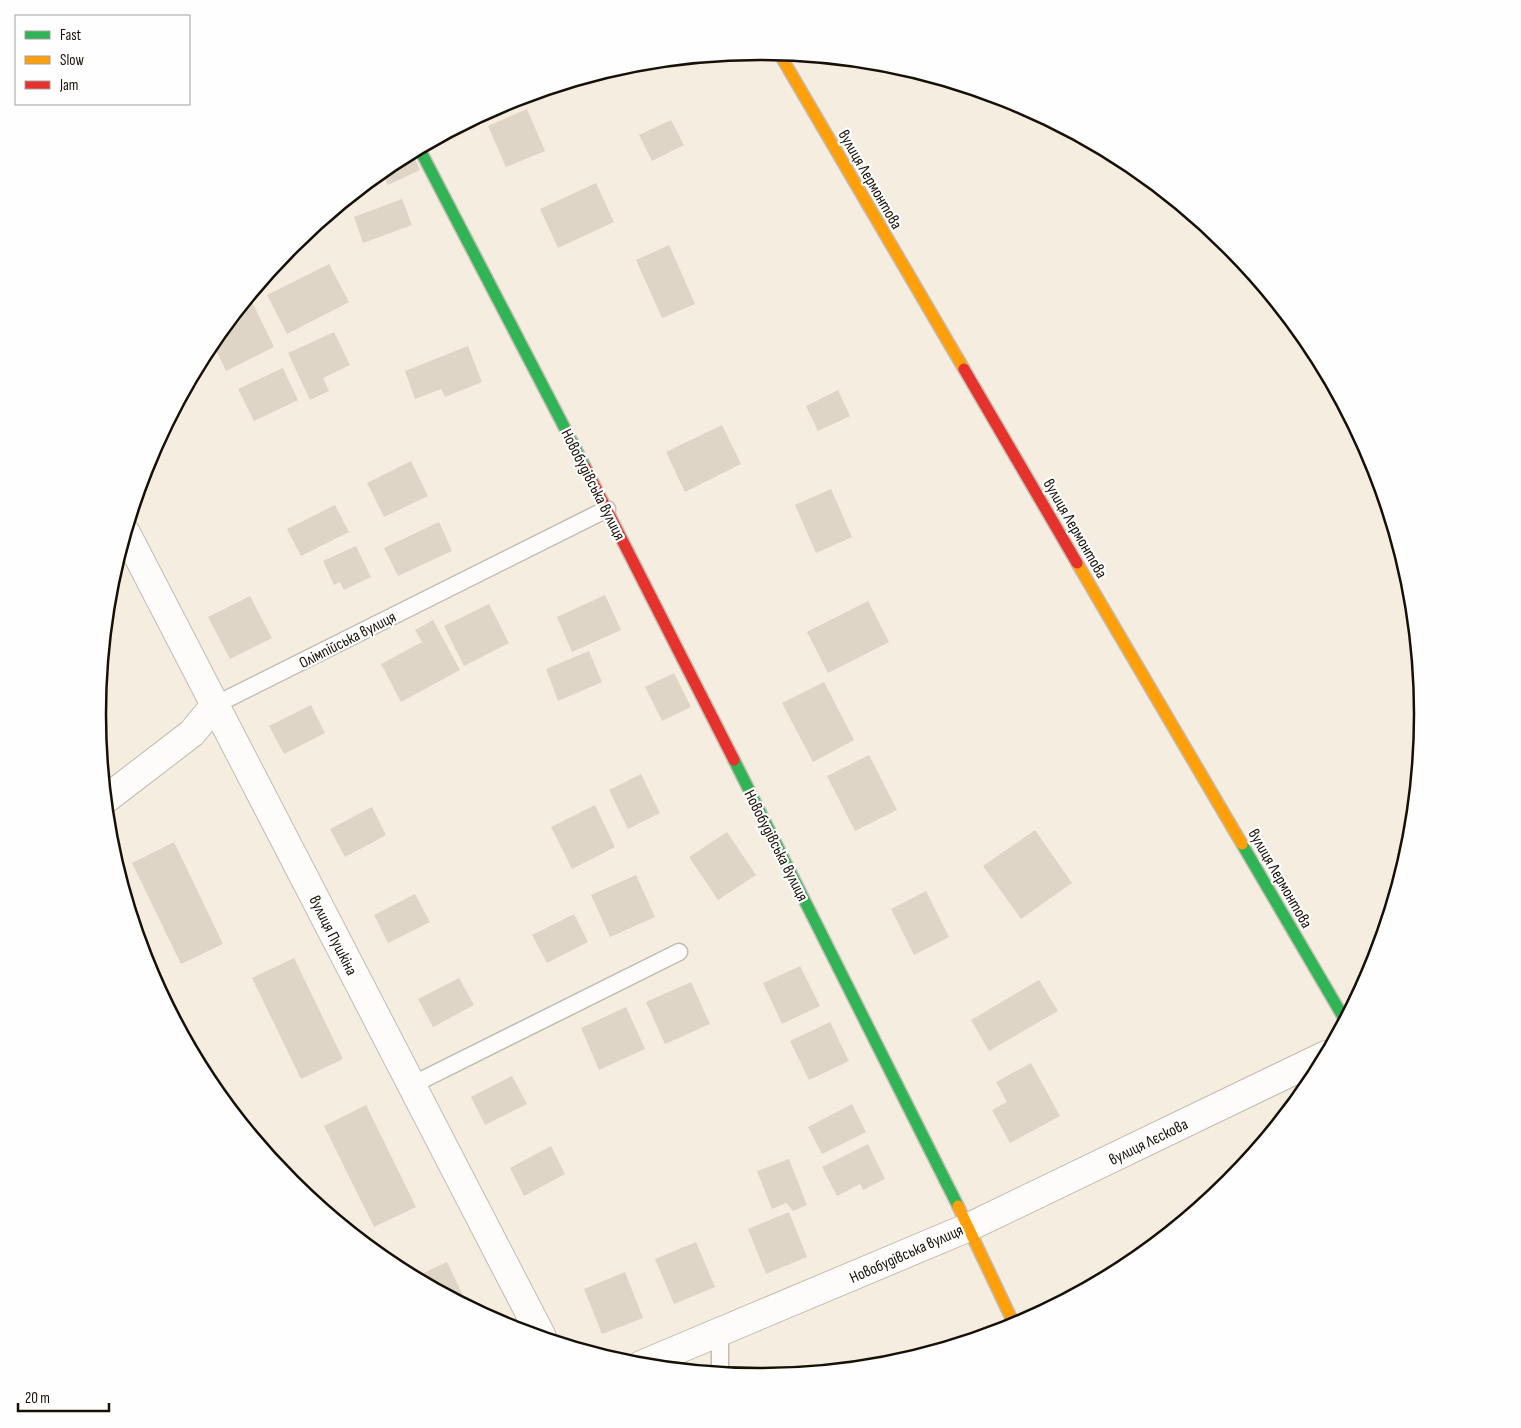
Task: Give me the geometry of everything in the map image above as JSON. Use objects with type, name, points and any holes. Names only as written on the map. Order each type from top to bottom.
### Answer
[{"type":"street","name":"вулиця Лермонтова","points":[[783,61],[1341,1014]]},
{"type":"street","name":"Новобудівська вулиця","points":[[422,154],[607,509],[969,1227],[656,1359]]},
{"type":"street","name":"вулиця Пушкіна","points":[[130,541],[538,1328]]},
{"type":"street","name":"Олімпійська вулиця","points":[[112,795],[192,733],[215,705]]},
{"type":"street","name":"вулиця Лєскова","points":[[969,1227],[1315,1061]]},
{"type":"street","points":[[969,1227],[1011,1318]]},
{"type":"lane","name":"Олімпійська вулиця","points":[[215,705],[607,509]]},
{"type":"lane","points":[[412,1085],[679,952]]},
{"type":"lane","points":[[720,1332],[720,1367]]},
{"type":"building","points":[[527,109],[545,151],[506,167],[488,126]]},
{"type":"building","points":[[671,120],[684,145],[652,161],[639,135]]},
{"type":"building","points":[[415,159],[420,170],[388,185],[385,179]]},
{"type":"building","points":[[596,183],[614,222],[558,248],[540,209]]},
{"type":"building","points":[[402,199],[412,225],[363,243],[354,217]]},
{"type":"building","points":[[669,245],[695,304],[662,318],[636,260]]},
{"type":"building","points":[[329,264],[349,302],[287,334],[267,295]]},
{"type":"building","points":[[253,303],[274,347],[226,371],[217,352]]},
{"type":"building","points":[[334,332],[350,365],[323,378],[329,391],[310,400],[288,353]]},
{"type":"building","points":[[468,346],[482,382],[445,397],[441,389],[415,399],[405,371]]},
{"type":"building","points":[[283,368],[298,400],[254,421],[238,389]]},
{"type":"building","points":[[838,390],[850,416],[818,431],[806,406]]},
{"type":"building","points":[[722,425],[741,464],[685,492],[666,452]]},
{"type":"building","points":[[411,461],[428,496],[384,517],[367,483]]},
{"type":"building","points":[[831,489],[852,537],[816,553],[795,505]]},
{"type":"building","points":[[335,505],[349,532],[301,556],[287,529]]},
{"type":"building","points":[[439,522],[452,551],[398,576],[384,548]]},
{"type":"building","points":[[356,546],[371,577],[344,590],[340,582],[334,585],[323,561]]},
{"type":"building","points":[[605,595],[621,630],[572,652],[557,617]]},
{"type":"building","points":[[250,596],[272,638],[230,659],[208,617]]},
{"type":"building","points":[[868,601],[889,642],[828,673],[807,632]]},
{"type":"building","points":[[489,604],[509,643],[464,666],[444,626]]},
{"type":"building","points":[[433,620],[460,670],[401,702],[381,664],[422,642],[415,630]]},
{"type":"building","points":[[589,651],[602,682],[558,701],[546,669]]},
{"type":"building","points":[[674,673],[691,707],[662,721],[645,687]]},
{"type":"building","points":[[824,682],[854,740],[813,762],[782,703]]},
{"type":"building","points":[[311,705],[325,733],[284,754],[269,726]]},
{"type":"building","points":[[869,755],[897,810],[855,831],[827,776]]},
{"type":"building","points":[[641,774],[660,813],[628,829],[609,790]]},
{"type":"building","points":[[595,805],[615,847],[572,869],[551,827]]},
{"type":"building","points":[[372,807],[386,835],[345,857],[330,829]]},
{"type":"building","points":[[1035,830],[1072,883],[1021,919],[983,866]]},
{"type":"building","points":[[727,832],[756,875],[718,900],[689,857]]},
{"type":"building","points":[[174,842],[223,944],[181,964],[132,863]]},
{"type":"building","points":[[636,875],[655,917],[610,937],[591,895]]},
{"type":"building","points":[[926,891],[949,937],[914,955],[891,909]]},
{"type":"building","points":[[415,894],[430,922],[388,943],[374,915]]},
{"type":"building","points":[[574,914],[588,942],[547,963],[532,935]]},
{"type":"building","points":[[294,958],[343,1059],[301,1079],[252,978]]},
{"type":"building","points":[[800,966],[820,1006],[782,1024],[763,983]]},
{"type":"building","points":[[459,978],[474,1005],[433,1027],[418,999]]},
{"type":"building","points":[[1039,980],[1058,1011],[989,1051],[971,1020]]},
{"type":"building","points":[[691,982],[710,1024],[665,1044],[646,1002]]},
{"type":"building","points":[[626,1007],[645,1049],[599,1070],[581,1028]]},
{"type":"building","points":[[830,1022],[849,1061],[809,1080],[790,1041]]},
{"type":"building","points":[[1031,1063],[1060,1116],[1010,1143],[992,1110],[1007,1102],[996,1082]]},
{"type":"building","points":[[512,1076],[527,1104],[485,1125],[471,1097]]},
{"type":"building","points":[[852,1104],[866,1132],[822,1154],[808,1127]]},
{"type":"building","points":[[366,1105],[416,1207],[374,1227],[324,1126]]},
{"type":"building","points":[[868,1144],[885,1179],[863,1190],[860,1184],[837,1196],[822,1167]]},
{"type":"building","points":[[551,1146],[565,1174],[524,1196],[510,1168]]},
{"type":"building","points":[[789,1159],[807,1205],[793,1211],[786,1203],[772,1209],[757,1171]]},
{"type":"building","points":[[789,1212],[807,1257],[766,1274],[748,1229]]},
{"type":"building","points":[[696,1242],[715,1287],[674,1304],[655,1259]]},
{"type":"building","points":[[447,1262],[464,1297],[433,1280],[422,1274]]},
{"type":"building","points":[[625,1272],[643,1318],[602,1334],[584,1289]]},
{"type":"traffic: fast","points":[[422,154],[585,467]]},
{"type":"traffic: fast","points":[[734,760],[958,1206]]},
{"type":"traffic: fast","points":[[1242,844],[1341,1014]]},
{"type":"traffic: slow","points":[[783,61],[964,369]]},
{"type":"traffic: slow","points":[[1077,563],[1242,844]]},
{"type":"traffic: slow","points":[[958,1206],[1011,1318]]},
{"type":"traffic: jam","points":[[964,369],[1077,563]]},
{"type":"traffic: jam","points":[[585,467],[734,760]]}]
